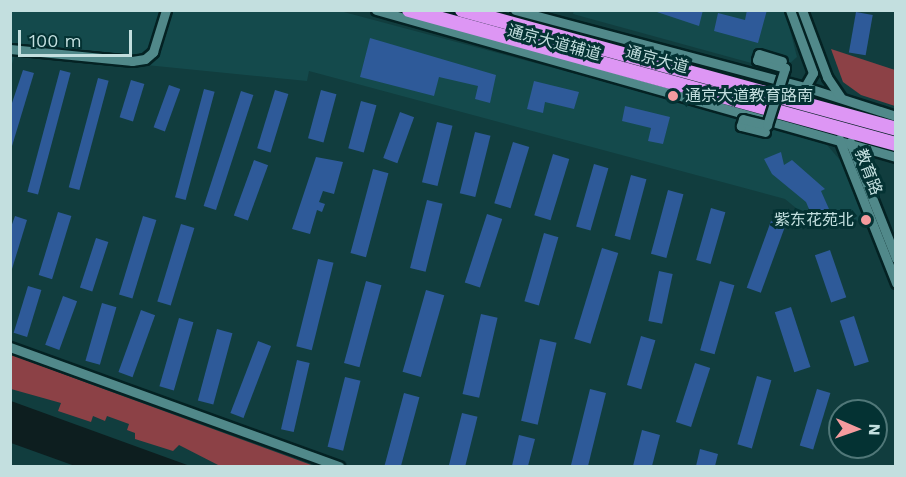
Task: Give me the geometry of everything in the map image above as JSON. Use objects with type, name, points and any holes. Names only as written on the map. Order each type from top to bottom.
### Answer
[{"type":"highway","name":"通京大道","points":[[409,10],[896,144]]},
{"type":"highway","name":"通京大道","points":[[462,10],[896,129]]},
{"type":"street","points":[[10,49],[132,61],[145,59],[153,52],[166,10]]},
{"type":"street","name":"通京大道辅道","points":[[376,10],[850,142],[896,157]]},
{"type":"street","name":"通京大道辅道","points":[[514,10],[805,87],[896,116]]},
{"type":"street","points":[[790,10],[813,74],[805,87]]},
{"type":"street","points":[[802,10],[827,77],[843,99]]},
{"type":"street","points":[[765,132],[741,126],[743,119],[767,125],[785,68],[757,60],[759,54],[782,61]]},
{"type":"street","name":"教育路","points":[[839,139],[896,283]]},
{"type":"street","name":"教育路","points":[[850,142],[896,258]]},
{"type":"street","points":[[10,346],[339,466]]},
{"type":"shaded area","points":[[574,10],[785,11],[797,57],[788,65],[769,68],[573,14]]},
{"type":"shaded area","points":[[11,11],[340,11],[809,136],[827,145],[840,160],[864,218],[849,224],[808,218],[785,199],[309,71],[307,81],[16,52],[11,67]]},
{"type":"shaded area","points":[[831,49],[895,70],[895,106],[861,95],[843,82]]},
{"type":"shaded area","points":[[10,354],[314,466],[220,466],[179,445],[173,451],[135,439],[135,433],[127,430],[129,424],[107,416],[105,421],[93,416],[91,422],[58,411],[61,403],[11,389]]},
{"type":"shaded area","points":[[11,401],[190,466],[75,466],[11,443]]},
{"type":"building","points":[[651,10],[703,10],[699,26]]},
{"type":"building","points":[[747,10],[767,10],[758,43],[714,31],[718,13],[745,20]]},
{"type":"building","points":[[856,12],[873,15],[866,55],[849,52]]},
{"type":"building","points":[[370,38],[496,75],[490,103],[475,99],[478,86],[439,77],[434,96],[360,77]]},
{"type":"building","points":[[23,70],[34,73],[12,146],[10,109]]},
{"type":"building","points":[[60,70],[71,73],[38,195],[27,192]]},
{"type":"building","points":[[98,78],[109,81],[79,190],[69,187]]},
{"type":"building","points":[[131,80],[144,84],[133,121],[120,117]]},
{"type":"building","points":[[534,81],[579,92],[574,109],[545,102],[543,113],[527,109]]},
{"type":"building","points":[[169,85],[180,89],[165,131],[154,127]]},
{"type":"building","points":[[204,89],[215,92],[186,200],[175,197]]},
{"type":"building","points":[[275,90],[288,94],[271,152],[257,148]]},
{"type":"building","points":[[321,90],[336,94],[324,142],[308,138]]},
{"type":"building","points":[[241,91],[253,95],[216,210],[204,206]]},
{"type":"building","points":[[361,101],[376,105],[364,152],[348,148]]},
{"type":"building","points":[[625,106],[670,117],[663,144],[648,141],[651,128],[622,121]]},
{"type":"building","points":[[400,112],[414,117],[397,163],[383,158]]},
{"type":"building","points":[[437,122],[453,126],[438,186],[422,182]]},
{"type":"building","points":[[475,132],[491,136],[475,197],[460,193]]},
{"type":"building","points":[[513,142],[529,147],[511,208],[494,203]]},
{"type":"building","points":[[781,152],[784,165],[792,160],[825,189],[821,191],[829,209],[812,216],[806,202],[772,174],[764,159]]},
{"type":"building","points":[[553,154],[569,159],[551,220],[534,215]]},
{"type":"building","points":[[316,157],[343,162],[334,194],[323,191],[319,202],[325,204],[322,212],[317,210],[310,234],[292,229]]},
{"type":"building","points":[[254,160],[268,165],[248,221],[234,215]]},
{"type":"building","points":[[594,164],[608,168],[591,231],[576,226]]},
{"type":"building","points":[[373,169],[388,173],[366,257],[350,253]]},
{"type":"building","points":[[631,175],[646,179],[630,240],[615,236]]},
{"type":"building","points":[[668,190],[683,194],[666,258],[651,254]]},
{"type":"building","points":[[427,200],[443,204],[426,272],[410,268]]},
{"type":"building","points":[[711,208],[725,212],[711,264],[696,260]]},
{"type":"building","points":[[58,212],[71,216],[52,279],[39,275]]},
{"type":"building","points":[[487,214],[502,219],[480,287],[465,282]]},
{"type":"building","points":[[15,216],[27,220],[12,269],[10,230]]},
{"type":"building","points":[[143,216],[156,220],[132,299],[119,294]]},
{"type":"building","points":[[771,221],[785,226],[761,293],[747,288]]},
{"type":"building","points":[[181,224],[194,228],[171,306],[157,301]]},
{"type":"building","points":[[544,233],[558,237],[539,305],[524,301]]},
{"type":"building","points":[[96,238],[108,242],[92,291],[80,287]]},
{"type":"building","points":[[602,248],[618,253],[590,344],[574,339]]},
{"type":"building","points":[[830,250],[846,297],[831,302],[815,255]]},
{"type":"building","points":[[318,259],[334,263],[312,350],[296,346]]},
{"type":"building","points":[[659,271],[673,274],[662,324],[648,321]]},
{"type":"building","points":[[366,281],[381,285],[359,367],[344,363]]},
{"type":"building","points":[[720,281],[734,285],[715,354],[700,350]]},
{"type":"building","points":[[28,286],[41,290],[27,337],[14,333]]},
{"type":"building","points":[[426,290],[444,295],[421,377],[403,372]]},
{"type":"building","points":[[63,296],[77,301],[59,350],[45,345]]},
{"type":"building","points":[[102,303],[116,307],[100,365],[85,361]]},
{"type":"building","points":[[791,307],[810,367],[794,372],[775,312]]},
{"type":"building","points":[[141,310],[155,315],[133,377],[118,372]]},
{"type":"building","points":[[481,314],[498,318],[479,398],[463,394]]},
{"type":"building","points":[[854,316],[869,362],[855,366],[840,321]]},
{"type":"building","points":[[179,318],[193,322],[174,390],[159,386]]},
{"type":"building","points":[[217,329],[232,333],[213,405],[198,400]]},
{"type":"building","points":[[641,336],[655,340],[641,389],[627,385]]},
{"type":"building","points":[[540,339],[557,343],[538,425],[521,421]]},
{"type":"building","points":[[258,341],[271,346],[243,418],[230,413]]},
{"type":"building","points":[[297,360],[310,363],[294,432],[281,429]]},
{"type":"building","points":[[695,363],[710,368],[691,427],[676,422]]},
{"type":"building","points":[[757,376],[771,380],[752,448],[737,444]]},
{"type":"building","points":[[345,377],[361,381],[343,451],[328,447]]},
{"type":"building","points":[[590,389],[606,393],[588,466],[571,465]]},
{"type":"building","points":[[817,389],[830,393],[813,450],[800,445]]},
{"type":"building","points":[[404,393],[419,397],[401,466],[385,465]]},
{"type":"building","points":[[462,413],[478,417],[465,466],[449,466]]},
{"type":"building","points":[[642,430],[660,435],[652,466],[633,466]]},
{"type":"building","points":[[519,435],[535,439],[528,466],[512,466]]},
{"type":"building","points":[[700,449],[718,454],[715,466],[696,466]]},
{"type":"place","name":"通京大道教育路南","points":[[673,96]]},
{"type":"place","name":"紫东花苑北","points":[[866,220]]}]
